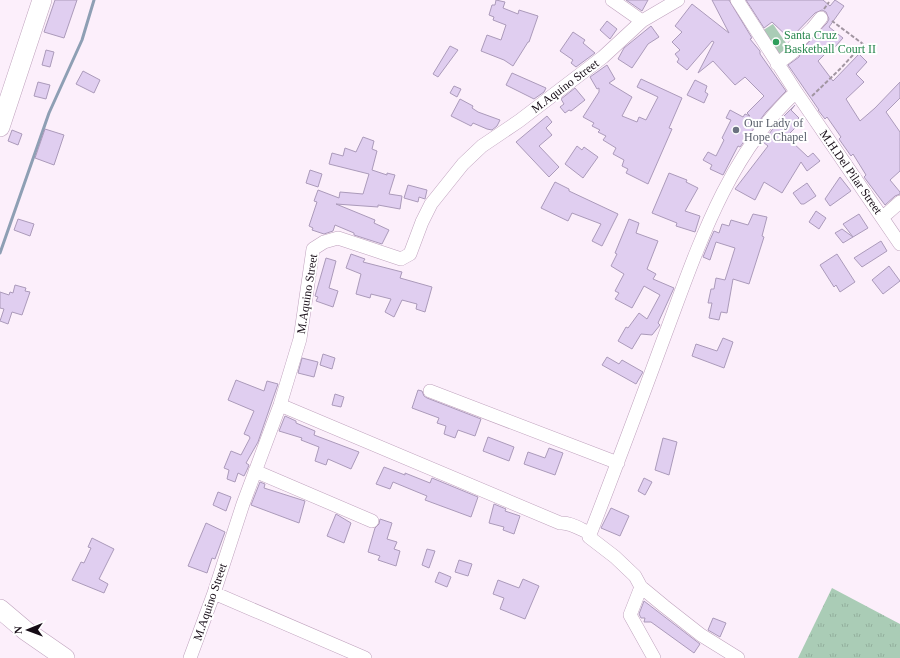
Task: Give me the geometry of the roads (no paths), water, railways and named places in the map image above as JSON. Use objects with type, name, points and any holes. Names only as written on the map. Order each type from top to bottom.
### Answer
[{"type":"highway","points":[[0,127],[42,0]]},
{"type":"highway","points":[[0,609],[26,631],[65,658]]},
{"type":"street","points":[[612,0],[642,21]]},
{"type":"street","name":"M.Aquino Street","points":[[190,658],[280,405],[300,339],[313,250],[324,242],[338,238],[401,259],[405,258],[412,250],[422,222],[431,204],[463,164],[482,146],[519,121],[603,57],[642,21],[678,0]]},
{"type":"street","name":"M.H.Del Pilar Street","points":[[737,0],[777,64],[900,244]]},
{"type":"street","points":[[777,64],[794,51],[794,46],[812,30],[823,16]]},
{"type":"street","points":[[589,537],[693,261],[720,198],[763,127],[796,92]]},
{"type":"street","points":[[883,217],[900,202]]},
{"type":"street","points":[[430,391],[618,463]]},
{"type":"street","points":[[280,405],[560,523],[565,522],[589,533],[589,537],[635,576],[641,587],[695,630],[738,658]]},
{"type":"street","points":[[256,471],[372,521]]},
{"type":"street","points":[[641,587],[630,615],[654,658]]},
{"type":"street","points":[[214,593],[365,658]]},
{"type":"waterway","points":[[0,253],[49,113],[82,40],[94,0]]},
{"type":"place","name":"Santa Cruz Basketball Court II","points":[[776,42]]},
{"type":"place","name":"Our Lady of Hope Chapel","points":[[736,130]]}]
